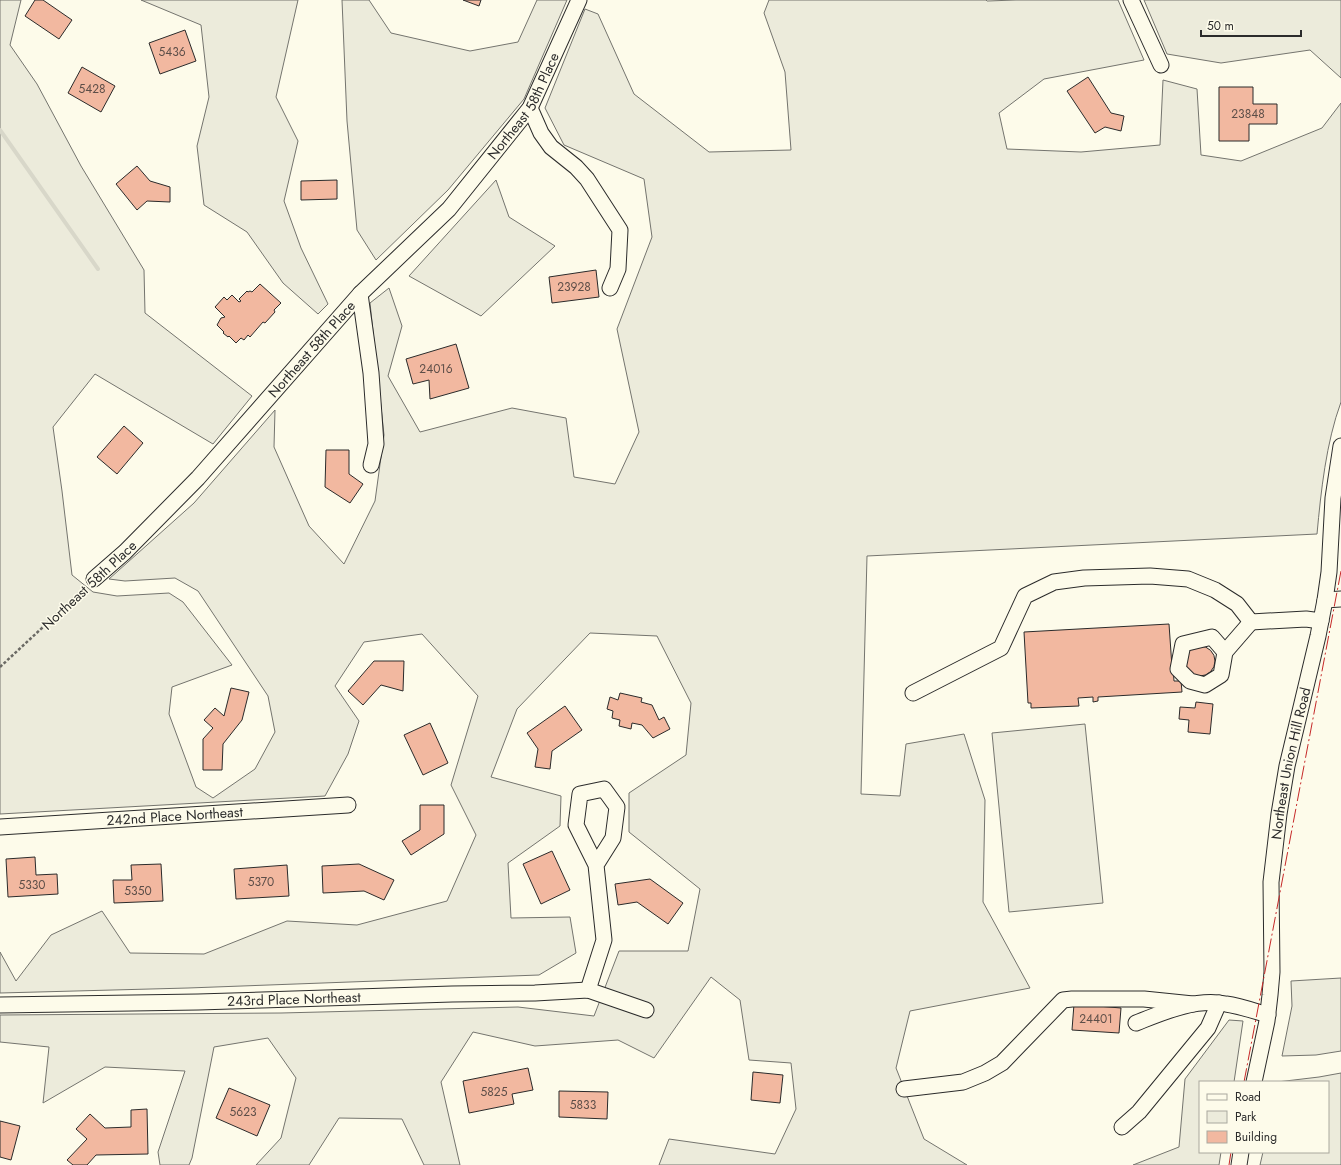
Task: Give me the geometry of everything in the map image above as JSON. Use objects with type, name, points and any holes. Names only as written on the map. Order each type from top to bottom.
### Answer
[{"type":"street","name":"Northeast 58th Place","points":[[94,579],[125,552],[198,478],[360,294],[449,209],[530,108],[579,0]]},
{"type":"street","points":[[1131,0],[1161,65]]},
{"type":"street","points":[[530,108],[541,133],[551,147],[576,167],[587,179],[620,230],[618,269],[610,288]]},
{"type":"street","points":[[360,294],[372,373],[376,444],[371,466]]},
{"type":"street","name":"Northeast Union Hill Road","points":[[1254,1081],[1268,1014],[1272,972],[1271,882],[1279,814],[1287,766],[1325,600],[1329,572],[1333,498],[1341,446]]},
{"type":"street","points":[[913,694],[1002,648],[1024,596],[1054,582],[1116,576],[1150,576],[1188,579],[1215,590],[1237,604],[1251,622]]},
{"type":"street","points":[[1325,600],[1341,599]]},
{"type":"street","points":[[1225,652],[1251,622],[1306,619],[1321,621]]},
{"type":"street","name":"242nd Place Northeast","points":[[0,827],[348,805]]},
{"type":"street","points":[[596,865],[604,940],[588,990],[646,1010]]},
{"type":"street","name":"243rd Place Northeast","points":[[0,1005],[198,1002],[452,994],[535,993],[588,990]]},
{"type":"street","points":[[904,1089],[963,1082],[985,1073],[1002,1062],[1063,1000],[1144,999],[1194,1004],[1219,1003],[1268,1014]]},
{"type":"street","points":[[1122,1127],[1139,1112],[1208,1028],[1219,1003]]},
{"type":"street","points":[[1136,1023],[1169,1010],[1194,1004]]},
{"type":"street","points":[[1239,1165],[1241,1153]]},
{"type":"path","name":"Northeast 58th Place","points":[[0,667],[94,579]]},
{"type":"green space","points":[[0,0],[21,0],[10,45],[37,84],[81,166],[144,270],[145,313],[252,396],[213,444],[95,374],[53,427],[72,575],[93,592],[117,596],[169,593],[183,602],[232,665],[172,687],[169,714],[196,787],[213,798],[255,769],[275,732],[268,696],[198,591],[175,578],[125,581],[109,579],[194,503],[275,410],[274,447],[309,526],[344,564],[375,501],[384,435],[370,303],[389,288],[402,326],[388,376],[420,432],[512,408],[566,418],[574,477],[615,484],[639,432],[617,329],[652,237],[644,179],[564,145],[545,108],[585,9],[598,14],[634,94],[709,152],[791,150],[785,72],[764,13],[769,0],[1118,0],[1144,60],[1044,79],[999,113],[1007,149],[1081,152],[1160,145],[1163,80],[1197,89],[1201,155],[1241,161],[1322,128],[1341,103],[1341,402],[1331,434],[1328,450],[1322,484],[1317,534],[867,556],[861,794],[900,796],[906,744],[964,734],[985,800],[983,902],[1030,988],[910,1011],[896,1068],[924,1139],[967,1165],[659,1165],[669,1139],[775,1154],[796,1109],[791,1063],[749,1060],[740,1000],[711,977],[654,1058],[618,1040],[535,1046],[473,1032],[441,1082],[460,1165],[424,1165],[402,1119],[339,1118],[309,1165],[256,1165],[281,1138],[296,1078],[268,1038],[214,1047],[192,1158],[189,1165],[160,1165],[158,1152],[185,1071],[105,1067],[43,1103],[49,1047],[0,1042],[0,1015],[281,1013],[518,1007],[594,1016],[619,951],[688,951],[700,889],[629,832],[629,793],[686,755],[691,703],[657,636],[590,633],[517,709],[491,777],[561,796],[560,826],[508,863],[511,918],[570,917],[576,953],[539,975],[188,988],[0,993],[0,952],[16,981],[51,935],[102,911],[130,953],[204,954],[287,921],[357,925],[447,901],[476,835],[451,785],[478,696],[422,634],[364,642],[335,686],[359,721],[348,754],[325,796],[0,814]]},
{"type":"green space","points":[[141,0],[298,0],[276,97],[298,141],[284,201],[301,248],[328,304],[318,314],[283,283],[247,232],[204,205],[197,146],[209,97],[201,25]]},
{"type":"green space","points":[[342,0],[369,0],[391,33],[470,51],[518,42],[537,0],[567,0],[524,99],[448,190],[376,260],[357,230],[347,121]]},
{"type":"green space","points":[[1144,0],[1341,0],[1341,78],[1310,50],[1221,63],[1167,54]]},
{"type":"green space","points":[[496,180],[509,217],[555,246],[481,316],[409,276]]},
{"type":"green space","points":[[1085,724],[1103,903],[1009,912],[992,733]]},
{"type":"green space","points":[[1341,978],[1341,1051],[1316,1055],[1282,1056],[1292,1006],[1291,981]]},
{"type":"green space","points":[[1229,1020],[1243,1021],[1234,1081],[1199,1081],[1199,1153],[1221,1153],[1219,1165],[1133,1165],[1179,1147],[1185,1079]]},
{"type":"green space","points":[[1341,1073],[1341,1165],[1260,1165],[1263,1153],[1329,1153],[1329,1081],[1285,1081]]},
{"type":"building","points":[[35,0],[43,0],[72,20],[59,39],[25,16]]},
{"type":"building","points":[[463,0],[481,0],[479,6]]},
{"type":"building","points":[[185,30],[196,61],[160,74],[149,43]]},
{"type":"building","points":[[82,67],[115,86],[101,112],[68,93]]},
{"type":"building","points":[[1088,77],[1111,113],[1124,116],[1121,131],[1105,127],[1095,133],[1067,91]]},
{"type":"building","points":[[1219,87],[1253,87],[1253,104],[1277,104],[1277,124],[1249,124],[1249,141],[1219,141]]},
{"type":"building","points":[[137,166],[150,181],[170,187],[170,202],[147,201],[137,210],[116,184]]},
{"type":"building","points":[[337,180],[337,199],[301,200],[301,181]]},
{"type":"building","points":[[596,270],[599,297],[552,303],[549,277]]},
{"type":"building","points":[[260,284],[281,303],[265,323],[263,322],[250,337],[248,335],[244,340],[241,338],[236,343],[229,336],[228,337],[223,333],[224,332],[217,325],[221,318],[225,317],[215,307],[224,297],[227,300],[232,295],[239,302],[241,301],[239,299],[247,291],[252,292]]},
{"type":"building","points":[[456,344],[469,388],[430,399],[429,380],[413,384],[406,359]]},
{"type":"building","points":[[124,426],[143,443],[117,474],[97,457]]},
{"type":"building","points":[[326,450],[349,450],[349,474],[363,484],[350,503],[325,487]]},
{"type":"building","points":[[1169,624],[1174,681],[1181,681],[1182,692],[1098,697],[1098,701],[1093,702],[1093,697],[1078,698],[1079,706],[1031,708],[1031,703],[1028,703],[1024,632]]},
{"type":"building","points":[[1200,646],[1211,650],[1215,661],[1211,672],[1200,676],[1189,672],[1185,661],[1189,650]]},
{"type":"building","points":[[374,661],[404,661],[403,691],[381,685],[363,705],[348,691]]},
{"type":"building","points":[[231,688],[249,692],[242,720],[223,744],[222,770],[203,770],[203,739],[213,728],[204,720],[215,708],[224,716]]},
{"type":"building","points":[[620,693],[642,698],[641,702],[652,705],[659,720],[664,717],[670,729],[653,738],[642,725],[632,723],[631,729],[619,726],[620,720],[612,718],[613,711],[607,709],[610,697],[618,700]]},
{"type":"building","points":[[1196,702],[1213,704],[1210,734],[1188,732],[1189,720],[1179,719],[1180,707],[1195,708]]},
{"type":"building","points":[[565,706],[582,730],[552,751],[550,769],[535,767],[538,749],[527,733]]},
{"type":"building","points":[[430,723],[448,763],[423,775],[404,735]]},
{"type":"building","points":[[420,805],[444,805],[444,834],[411,855],[402,841],[420,830]]},
{"type":"building","points":[[552,851],[570,890],[541,904],[523,864]]},
{"type":"building","points":[[35,857],[36,875],[57,874],[58,894],[8,897],[6,859]]},
{"type":"building","points":[[161,864],[163,901],[114,903],[113,880],[132,880],[131,865]]},
{"type":"building","points":[[359,864],[394,880],[384,900],[364,891],[323,893],[322,866]]},
{"type":"building","points":[[287,865],[289,896],[236,899],[234,869]]},
{"type":"building","points":[[650,879],[683,903],[668,924],[637,902],[618,905],[615,884]]},
{"type":"building","points":[[1074,1004],[1121,1008],[1119,1033],[1072,1030]]},
{"type":"building","points":[[528,1068],[533,1090],[512,1094],[514,1104],[469,1113],[463,1081]]},
{"type":"building","points":[[753,1072],[783,1075],[780,1103],[751,1100]]},
{"type":"building","points":[[229,1088],[270,1105],[257,1136],[216,1118]]},
{"type":"building","points":[[559,1091],[608,1092],[607,1119],[559,1117]]},
{"type":"building","points":[[147,1109],[148,1154],[96,1155],[87,1165],[73,1165],[67,1160],[87,1139],[76,1129],[90,1114],[105,1128],[131,1127],[131,1110]]},
{"type":"building","points":[[0,1121],[20,1126],[11,1160],[0,1157]]},
{"type":"waterway","points":[[0,130],[98,269]]},
{"type":"power","points":[[1244,1081],[1341,571]]},
{"type":"power","points":[[1229,1165],[1231,1153]]}]
